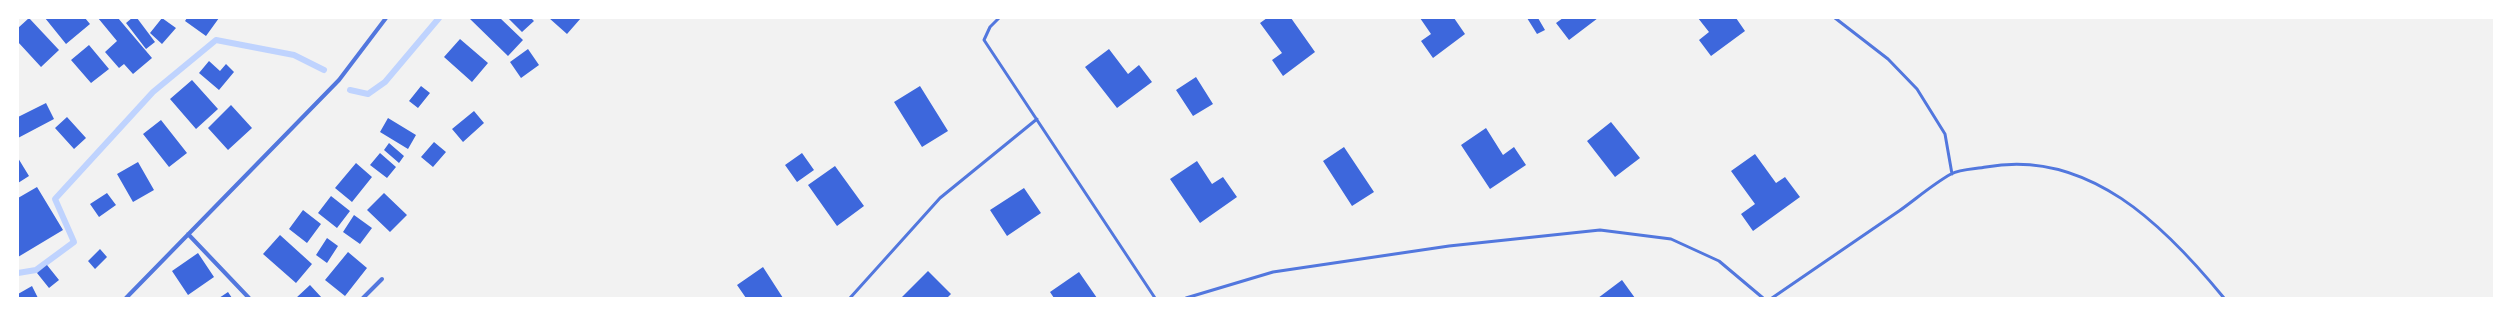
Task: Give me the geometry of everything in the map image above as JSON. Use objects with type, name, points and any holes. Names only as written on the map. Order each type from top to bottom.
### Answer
[{"type":"street","points":[[126,298],[339,80],[386,18]]},
{"type":"street","points":[[188,234],[248,298]]},
{"type":"street","points":[[363,298],[382,279]]},
{"type":"lane","points":[[999,18],[990,27],[984,40],[1155,298]]},
{"type":"lane","points":[[1835,18],[1888,59],[1917,89],[1946,134],[1952,174]]},
{"type":"lane","points":[[850,298],[940,198],[1037,119]]},
{"type":"lane","points":[[1772,298],[1952,174],[2001,164],[2042,165],[2080,174],[2115,193],[2148,218],[2196,264],[2224,298]]},
{"type":"lane","points":[[1186,298],[1273,272],[1449,246],[1600,230],[1672,239],[1718,261],[1763,298]]},
{"type":"building","points":[[29,18],[59,50],[41,67],[18,42],[18,28]]},
{"type":"building","points":[[45,18],[85,18],[90,24],[66,44]]},
{"type":"building","points":[[98,18],[118,18],[152,58],[133,74],[124,64],[119,68],[105,52],[117,41]]},
{"type":"building","points":[[132,18],[137,18],[155,42],[146,49],[126,23]]},
{"type":"building","points":[[162,18],[176,28],[162,44],[150,33]]},
{"type":"building","points":[[187,18],[219,18],[206,36],[185,21]]},
{"type":"building","points":[[469,18],[500,18],[523,40],[508,56]]},
{"type":"building","points":[[508,18],[531,18],[534,21],[522,32]]},
{"type":"building","points":[[549,18],[581,18],[567,34]]},
{"type":"building","points":[[1267,18],[1291,18],[1315,52],[1283,76],[1272,60],[1282,53],[1260,23]]},
{"type":"building","points":[[1420,18],[1454,18],[1465,34],[1433,58],[1421,41],[1431,34]]},
{"type":"building","points":[[1527,18],[1538,18],[1545,30],[1537,34]]},
{"type":"building","points":[[1563,18],[1598,18],[1569,40],[1556,23]]},
{"type":"building","points":[[1698,18],[1736,18],[1745,31],[1711,56],[1699,40],[1709,32]]},
{"type":"building","points":[[460,39],[488,63],[472,82],[444,57]]},
{"type":"building","points":[[89,45],[109,69],[91,83],[71,60]]},
{"type":"building","points":[[528,49],[539,65],[521,78],[510,62]]},
{"type":"building","points":[[1109,49],[1128,74],[1139,65],[1152,82],[1117,108],[1085,67]]},
{"type":"building","points":[[209,61],[220,71],[226,64],[234,72],[219,90],[199,73]]},
{"type":"building","points":[[1196,77],[1213,104],[1193,116],[1176,90]]},
{"type":"building","points":[[192,80],[218,109],[196,129],[170,99]]},
{"type":"building","points":[[421,86],[430,93],[418,108],[409,101]]},
{"type":"building","points":[[920,86],[948,131],[922,147],[894,102]]},
{"type":"building","points":[[46,103],[54,119],[18,138],[18,117]]},
{"type":"building","points":[[231,105],[252,128],[228,150],[208,128]]},
{"type":"building","points":[[474,111],[484,123],[463,142],[452,129]]},
{"type":"building","points":[[67,117],[86,138],[74,149],[55,128]]},
{"type":"building","points":[[388,118],[416,135],[408,149],[380,132]]},
{"type":"building","points":[[161,120],[187,153],[169,167],[143,134]]},
{"type":"building","points":[[1611,122],[1640,158],[1615,177],[1587,141]]},
{"type":"building","points":[[1486,128],[1503,155],[1514,147],[1526,165],[1490,189],[1461,145]]},
{"type":"building","points":[[434,142],[446,152],[433,167],[421,157]]},
{"type":"building","points":[[389,143],[404,156],[399,163],[384,150]]},
{"type":"building","points":[[1344,147],[1374,192],[1352,206],[1323,161]]},
{"type":"building","points":[[380,153],[396,167],[387,178],[370,165]]},
{"type":"building","points":[[802,153],[814,170],[797,182],[785,165]]},
{"type":"building","points":[[1755,154],[1776,183],[1785,177],[1800,197],[1753,231],[1741,214],[1755,204],[1731,171]]},
{"type":"building","points":[[18,158],[29,176],[18,183]]},
{"type":"building","points":[[1197,161],[1212,184],[1223,177],[1237,197],[1200,223],[1170,179]]},
{"type":"building","points":[[138,162],[154,190],[133,202],[117,174]]},
{"type":"building","points":[[356,163],[372,177],[352,202],[335,188]]},
{"type":"building","points":[[835,166],[864,206],[837,226],[808,185]]},
{"type":"building","points":[[37,187],[63,230],[18,257],[18,198]]},
{"type":"building","points":[[1024,188],[1041,213],[1007,236],[990,210]]},
{"type":"building","points":[[107,193],[116,205],[99,217],[90,204]]},
{"type":"building","points":[[384,193],[407,215],[390,232],[367,210]]},
{"type":"building","points":[[331,196],[350,211],[337,228],[318,213]]},
{"type":"building","points":[[303,210],[321,224],[307,243],[289,229]]},
{"type":"building","points":[[354,215],[372,228],[360,244],[343,232]]},
{"type":"building","points":[[280,235],[312,264],[296,283],[263,254]]},
{"type":"building","points":[[327,238],[338,246],[327,263],[316,255]]},
{"type":"building","points":[[100,249],[107,257],[95,269],[88,261]]},
{"type":"building","points":[[348,252],[367,268],[345,296],[325,280]]},
{"type":"building","points":[[198,253],[214,277],[188,295],[172,271]]},
{"type":"building","points":[[47,265],[59,280],[49,288],[37,273]]},
{"type":"building","points":[[763,267],[783,298],[746,298],[737,285]]},
{"type":"building","points":[[928,271],[951,294],[947,298],[901,298]]},
{"type":"building","points":[[1079,272],[1097,298],[1054,298],[1050,292]]},
{"type":"building","points":[[1622,280],[1635,298],[1598,298]]},
{"type":"building","points":[[310,285],[322,298],[296,298]]},
{"type":"building","points":[[32,286],[38,298],[18,298],[18,294]]},
{"type":"building","points":[[228,292],[232,298],[219,298]]},
{"type":"waterway","points":[[350,90],[368,94],[385,82],[439,18]]},
{"type":"waterway","points":[[18,273],[36,270],[74,242],[55,199],[153,92],[216,40],[294,55],[324,70]]}]
